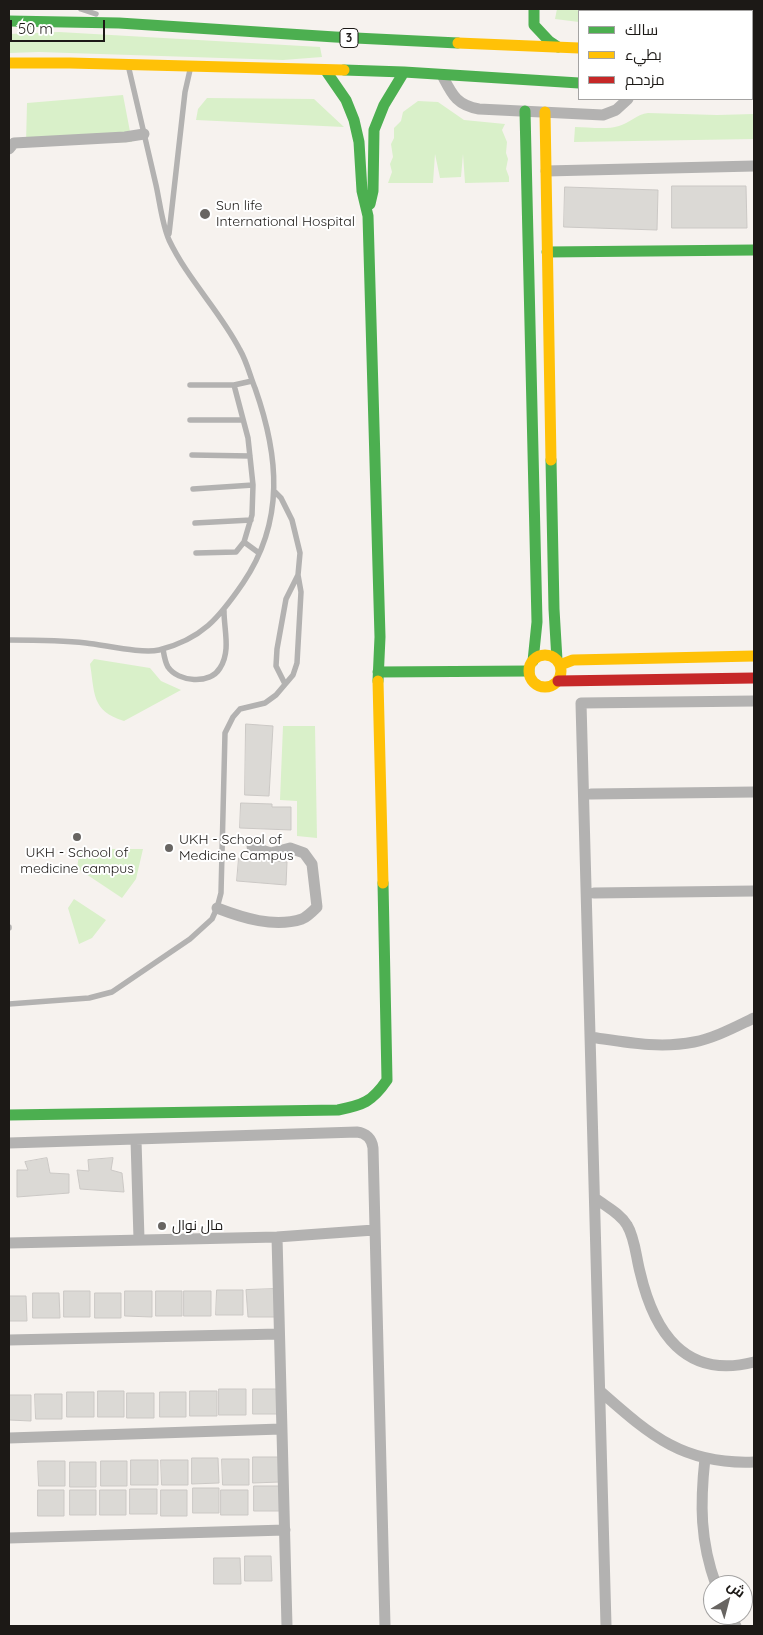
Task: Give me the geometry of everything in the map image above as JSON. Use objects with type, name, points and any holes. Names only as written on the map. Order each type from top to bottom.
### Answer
[{"type":"main road","points":[[510,45],[528,31],[534,9]]},
{"type":"main road","name":"3","points":[[9,20],[119,23],[335,37],[578,48]]},
{"type":"main road","points":[[528,31],[558,47]]},
{"type":"main road","points":[[9,63],[404,72],[578,83]]},
{"type":"main road","points":[[9,1115],[338,1110],[366,1104],[379,1093],[388,1080],[378,672],[380,637],[368,216],[362,191],[359,142],[354,120],[346,100],[326,71]]},
{"type":"main road","points":[[368,216],[373,191],[374,130],[384,104],[404,72]]},
{"type":"main road","points":[[525,111],[537,622],[531,666],[533,682],[548,687],[558,681],[754,678]]},
{"type":"main road","points":[[545,112],[554,622],[561,671],[558,681]]},
{"type":"main road","points":[[526,171],[546,170]]},
{"type":"main road","points":[[547,252],[754,250]]},
{"type":"main road","points":[[529,314],[548,315]]},
{"type":"main road","points":[[531,666],[537,657],[548,655],[559,663],[572,660],[754,656]]},
{"type":"main road","points":[[378,672],[531,666]]},
{"type":"street","points":[[442,75],[453,96],[468,107],[603,114],[616,110],[627,100]]},
{"type":"street","points":[[9,149],[14,143],[125,137],[144,134]]},
{"type":"street","points":[[546,170],[754,166]]},
{"type":"street","points":[[606,1626],[581,703],[754,701]]},
{"type":"street","points":[[590,794],[754,792]]},
{"type":"street","points":[[218,908],[243,918],[282,923],[304,919],[317,907],[312,864],[304,853],[290,848],[271,853],[252,847]]},
{"type":"street","points":[[594,893],[754,891]]},
{"type":"street","points":[[590,1037],[664,1046],[695,1042],[724,1032],[754,1018]]},
{"type":"street","points":[[9,1143],[361,1132],[368,1137],[372,1144],[385,1626]]},
{"type":"street","points":[[136,1140],[139,1239]]},
{"type":"street","points":[[594,1198],[627,1224],[646,1294],[654,1315],[671,1342],[683,1353],[700,1362],[717,1366],[734,1366],[754,1362]]},
{"type":"street","points":[[9,1243],[277,1236],[374,1230]]},
{"type":"street","points":[[277,1236],[287,1626]]},
{"type":"street","points":[[9,1340],[279,1334]]},
{"type":"street","points":[[600,1391],[655,1436],[680,1451],[730,1463],[754,1462]]},
{"type":"street","points":[[9,1438],[281,1429]]},
{"type":"street","points":[[705,1458],[701,1495],[704,1541],[713,1575]]},
{"type":"street","points":[[9,1538],[285,1530]]},
{"type":"lane","points":[[80,9],[119,23]]},
{"type":"lane","points":[[9,640],[87,643],[115,648],[156,651],[187,640],[207,627],[224,611],[253,568],[269,530],[275,492],[272,459],[263,412],[241,351],[168,238],[128,65]]},
{"type":"lane","points":[[168,238],[185,92],[191,67]]},
{"type":"lane","points":[[190,384],[234,385],[252,381]]},
{"type":"lane","points":[[196,554],[236,552],[244,542],[251,520],[253,485],[250,456],[234,385]]},
{"type":"lane","points":[[190,420],[243,420]]},
{"type":"lane","points":[[192,455],[250,456]]},
{"type":"lane","points":[[193,489],[253,485]]},
{"type":"lane","points":[[9,1004],[89,998],[112,992],[190,939],[212,920],[218,908],[221,893],[224,733],[233,717],[240,710],[265,703],[276,695],[293,675],[297,663],[301,592],[298,575],[300,553],[292,520],[281,498],[275,492]]},
{"type":"lane","points":[[195,523],[251,520]]},
{"type":"lane","points":[[244,542],[259,553]]},
{"type":"lane","points":[[285,684],[276,666],[277,649],[286,599],[298,575]]},
{"type":"lane","points":[[163,649],[168,667],[180,676],[197,680],[215,673],[220,669],[226,647],[224,611]]},
{"type":"green space","points":[[557,9],[754,9],[754,31],[753,10],[578,10],[578,22],[555,19]]},
{"type":"green space","points":[[59,32],[320,47],[322,57],[283,60],[39,52],[9,53],[9,34]]},
{"type":"green space","points":[[123,95],[132,142],[26,144],[27,103]]},
{"type":"green space","points":[[207,98],[314,99],[344,127],[196,120],[198,109]]},
{"type":"green space","points":[[418,101],[438,102],[464,120],[505,124],[502,130],[507,142],[506,153],[508,159],[506,169],[509,182],[465,183],[463,154],[461,177],[440,178],[435,154],[433,183],[388,183],[392,172],[390,164],[393,157],[391,144],[394,138],[394,128],[401,121],[403,112]]},
{"type":"green space","points":[[648,113],[754,114],[754,139],[574,142],[575,127],[614,127],[623,125],[640,115]]},
{"type":"green space","points":[[94,659],[150,668],[161,681],[181,690],[124,721],[105,712],[96,700],[90,664]]},
{"type":"green space","points":[[283,726],[315,726],[317,838],[297,836],[297,801],[280,800]]},
{"type":"green space","points":[[80,849],[143,849],[136,879],[122,898],[77,868]]},
{"type":"green space","points":[[74,899],[106,920],[92,938],[79,944],[68,908]]},
{"type":"building","points":[[672,186],[746,186],[747,228],[672,228]]},
{"type":"building","points":[[565,187],[658,190],[657,230],[564,227]]},
{"type":"building","points":[[246,724],[273,726],[269,796],[245,795]]},
{"type":"building","points":[[241,803],[272,804],[272,807],[291,807],[291,830],[240,828]]},
{"type":"building","points":[[239,858],[287,862],[286,885],[237,881]]},
{"type":"building","points":[[47,1158],[50,1173],[69,1174],[69,1193],[17,1197],[17,1170],[28,1170],[25,1162]]},
{"type":"building","points":[[113,1158],[111,1170],[122,1173],[124,1192],[80,1189],[77,1170],[89,1171],[88,1160]]},
{"type":"building","points":[[274,1289],[275,1317],[248,1317],[246,1290]]},
{"type":"building","points":[[217,1290],[243,1290],[243,1315],[216,1315]]},
{"type":"building","points":[[64,1291],[90,1291],[90,1317],[64,1317]]},
{"type":"building","points":[[125,1291],[152,1291],[152,1317],[125,1316]]},
{"type":"building","points":[[156,1291],[182,1291],[182,1316],[156,1316]]},
{"type":"building","points":[[184,1291],[211,1291],[211,1316],[184,1316]]},
{"type":"building","points":[[33,1293],[59,1293],[60,1318],[33,1318]]},
{"type":"building","points":[[95,1293],[121,1293],[121,1318],[95,1318]]},
{"type":"building","points":[[9,1296],[26,1296],[27,1321],[9,1321]]},
{"type":"building","points":[[219,1389],[246,1389],[246,1415],[219,1415]]},
{"type":"building","points":[[253,1389],[279,1389],[279,1414],[253,1414]]},
{"type":"building","points":[[98,1391],[124,1391],[124,1417],[98,1417]]},
{"type":"building","points":[[190,1391],[217,1391],[217,1416],[190,1416]]},
{"type":"building","points":[[67,1392],[94,1392],[94,1417],[67,1417]]},
{"type":"building","points":[[160,1392],[186,1392],[186,1417],[160,1417]]},
{"type":"building","points":[[127,1393],[154,1393],[154,1418],[127,1418]]},
{"type":"building","points":[[35,1394],[62,1394],[62,1419],[36,1419]]},
{"type":"building","points":[[9,1395],[31,1395],[31,1421],[9,1420]]},
{"type":"building","points":[[253,1457],[280,1457],[280,1482],[253,1483]]},
{"type":"building","points":[[192,1458],[218,1458],[219,1483],[192,1484]]},
{"type":"building","points":[[222,1459],[249,1459],[249,1485],[223,1485]]},
{"type":"building","points":[[131,1460],[158,1460],[158,1485],[131,1485]]},
{"type":"building","points":[[161,1460],[188,1460],[188,1485],[162,1485]]},
{"type":"building","points":[[38,1461],[65,1461],[65,1486],[39,1486]]},
{"type":"building","points":[[101,1461],[127,1461],[127,1486],[101,1486]]},
{"type":"building","points":[[70,1462],[96,1462],[96,1487],[70,1487]]},
{"type":"building","points":[[254,1486],[280,1486],[281,1511],[254,1511]]},
{"type":"building","points":[[193,1488],[219,1488],[219,1513],[193,1513]]},
{"type":"building","points":[[130,1489],[157,1489],[157,1514],[130,1514]]},
{"type":"building","points":[[38,1490],[64,1490],[64,1516],[38,1516]]},
{"type":"building","points":[[70,1490],[96,1490],[96,1515],[70,1515]]},
{"type":"building","points":[[100,1490],[126,1490],[126,1515],[100,1515]]},
{"type":"building","points":[[161,1490],[187,1490],[187,1516],[161,1516]]},
{"type":"building","points":[[221,1490],[248,1490],[248,1515],[221,1515]]},
{"type":"building","points":[[245,1556],[271,1556],[272,1581],[245,1581]]},
{"type":"building","points":[[214,1558],[240,1558],[241,1584],[214,1584]]},
{"type":"traffic: fast","points":[[534,9],[534,25],[549,41],[558,47]]},
{"type":"traffic: fast","points":[[9,21],[119,23],[458,43]]},
{"type":"traffic: fast","points":[[344,70],[578,83]]},
{"type":"traffic: fast","points":[[326,71],[346,100],[354,120],[359,142],[362,191],[368,216],[380,637],[378,681]]},
{"type":"traffic: fast","points":[[370,204],[373,191],[374,130],[384,105],[404,72]]},
{"type":"traffic: fast","points":[[525,111],[537,622],[533,661]]},
{"type":"traffic: fast","points":[[547,252],[754,250]]},
{"type":"traffic: fast","points":[[551,460],[557,660]]},
{"type":"traffic: fast","points":[[378,672],[529,671]]},
{"type":"traffic: fast","points":[[9,1115],[338,1110],[361,1104],[371,1098],[387,1080],[383,883]]},
{"type":"traffic: slow","points":[[458,43],[578,48]]},
{"type":"traffic: slow","points":[[9,63],[344,70]]},
{"type":"traffic: slow","points":[[545,112],[551,460]]},
{"type":"traffic: slow","points":[[545,655],[551,656],[556,660],[560,665],[561,671],[560,677],[556,682],[551,686],[545,687],[539,686],[534,682],[530,677],[529,671],[530,665],[534,660],[539,656],[545,655]]},
{"type":"traffic: slow","points":[[560,665],[573,660],[754,656]]},
{"type":"traffic: slow","points":[[378,681],[383,883]]},
{"type":"traffic: jam","points":[[558,681],[754,678]]},
{"type":"place","name":"Sun life International Hospital","points":[[205,214]]},
{"type":"place","name":"UKH - School of medicine campus","points":[[77,837]]},
{"type":"place","name":"UKH - School of Medicine Campus","points":[[169,848]]},
{"type":"place","name":"مال نوال","points":[[162,1226]]}]
